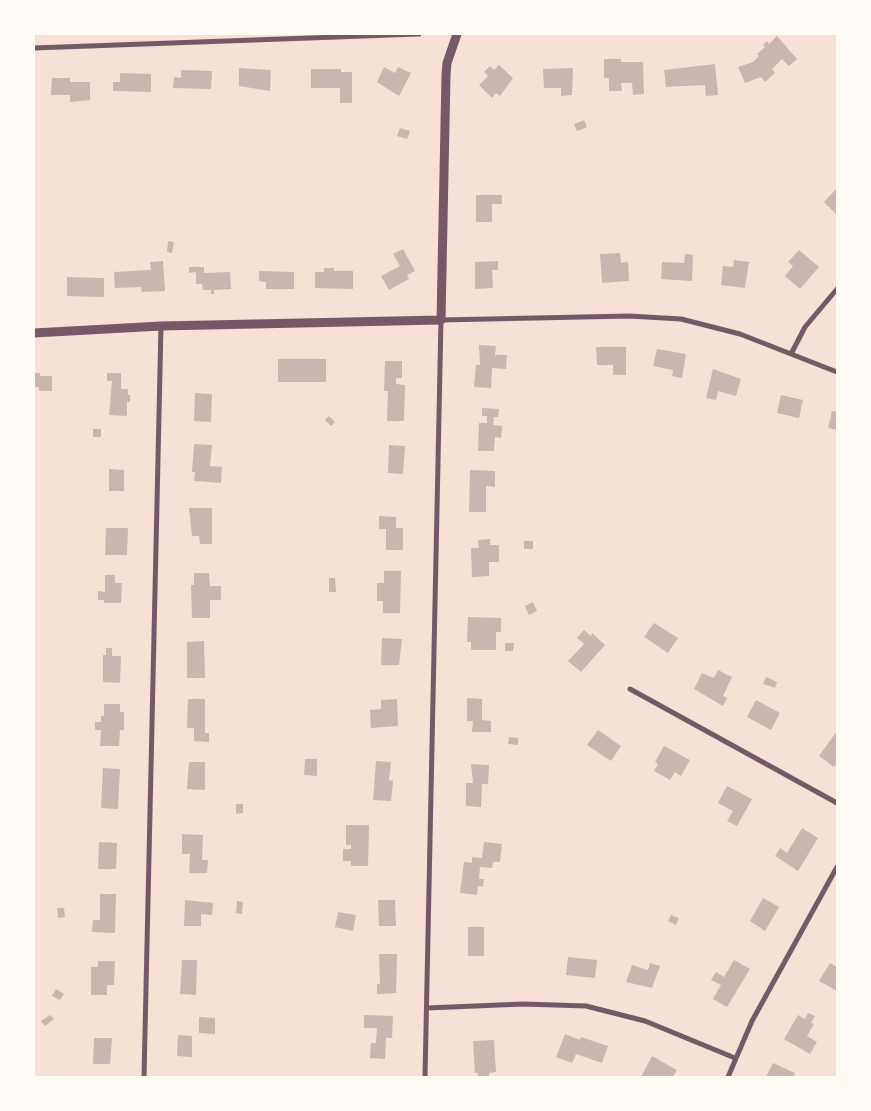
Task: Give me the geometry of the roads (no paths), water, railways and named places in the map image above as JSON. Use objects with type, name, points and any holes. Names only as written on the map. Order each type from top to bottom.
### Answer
[{"type":"street","points":[[34,48],[419,34]]},
{"type":"street","points":[[425,1077],[446,75],[447,63],[457,34]]},
{"type":"street","points":[[791,354],[805,327],[837,289]]},
{"type":"street","points":[[34,333],[161,326],[629,316],[681,319],[716,326],[837,372]]},
{"type":"street","points":[[144,1077],[161,326]]},
{"type":"street","points":[[630,689],[837,803]]},
{"type":"street","points":[[728,1077],[752,1021],[837,867]]},
{"type":"street","points":[[426,1008],[523,1004],[586,1006],[645,1021],[735,1058]]}]
